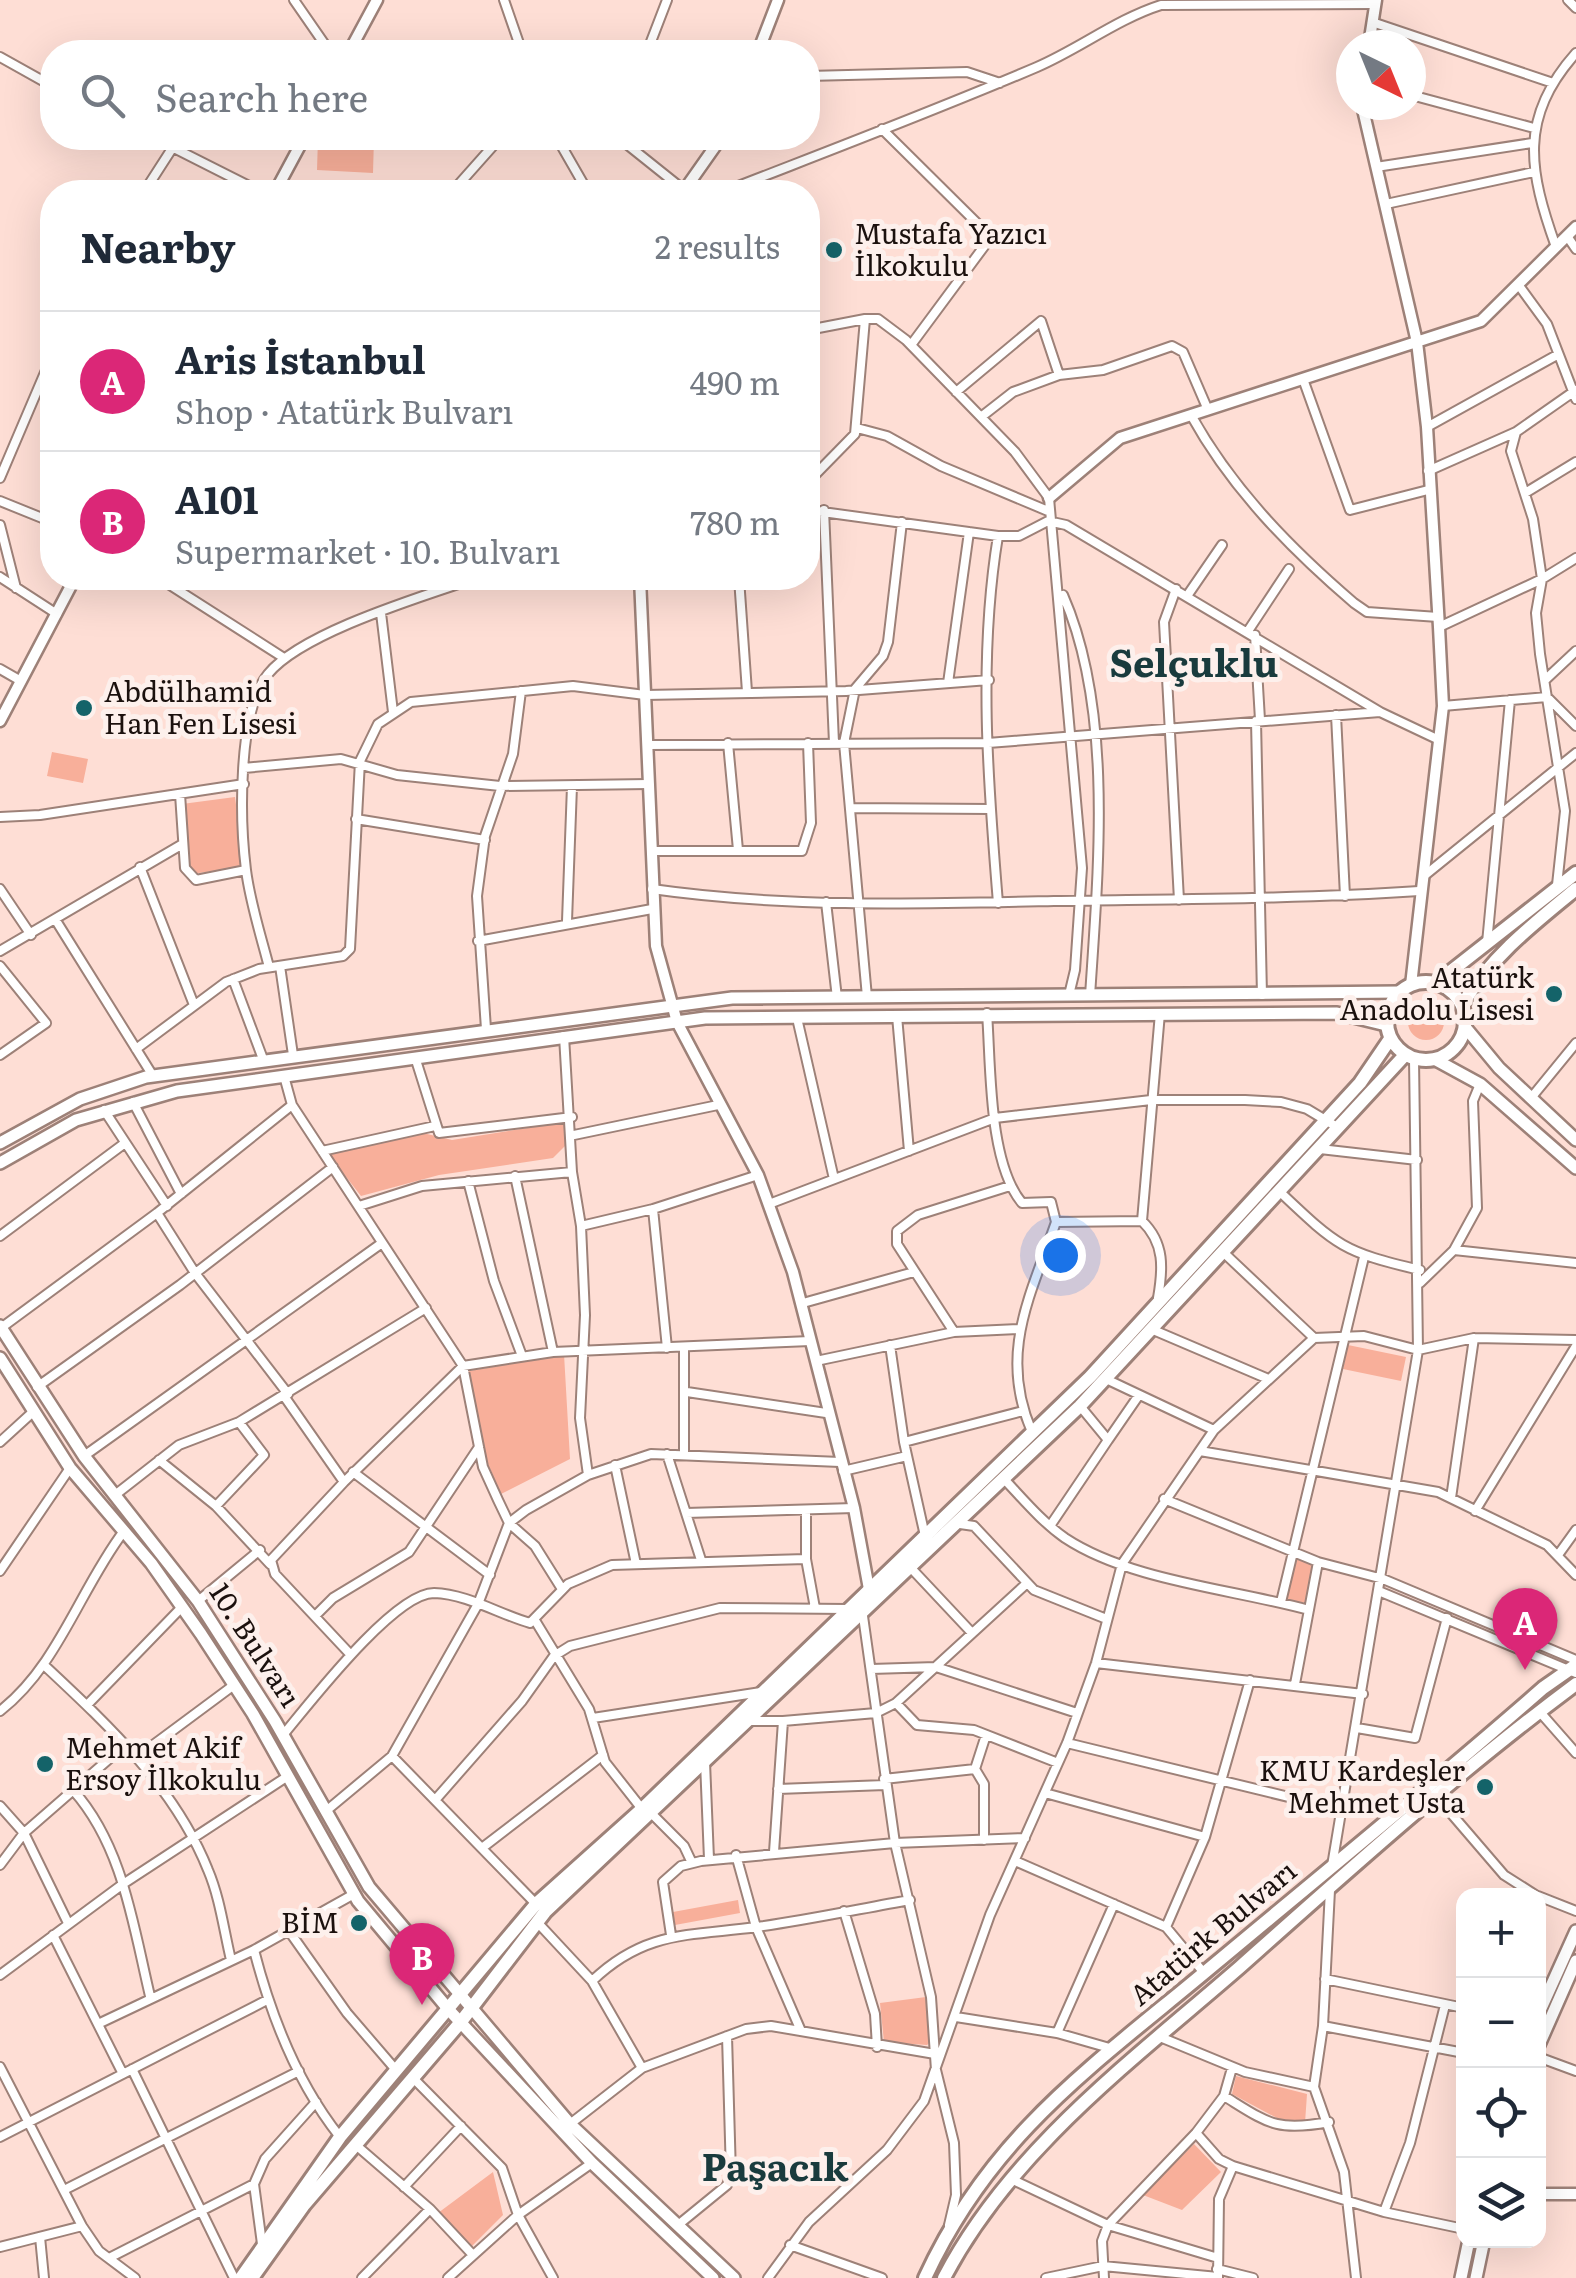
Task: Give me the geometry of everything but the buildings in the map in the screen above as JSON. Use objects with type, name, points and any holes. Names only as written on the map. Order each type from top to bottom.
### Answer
[{"type":"main road","points":[[0,1143],[80,1099],[153,1076],[732,998],[1262,995],[1436,983],[1576,873]]},
{"type":"main road","points":[[1462,1005],[1486,967],[1506,946],[1576,889]]},
{"type":"main road","points":[[1436,983],[1447,988],[1462,1005],[1465,1028],[1576,1140]]},
{"type":"main road","points":[[646,1811],[748,1722],[856,1608],[869,1589],[1032,1432],[1151,1328],[1320,1149],[1388,1032],[1390,1004],[1405,988]]},
{"type":"main road","points":[[0,1163],[47,1134],[104,1110],[284,1076],[678,1022],[796,1015],[987,1012],[1337,1014],[1388,1032],[1410,1057],[1436,1060],[1480,1084],[1576,1168]]},
{"type":"main road","points":[[1436,1060],[1452,1051],[1465,1028]]},
{"type":"main road","points":[[237,2278],[340,2137],[460,1995],[764,1691],[856,1608],[910,1568],[956,1524],[971,1516],[1106,1379],[1157,1303],[1332,1123],[1410,1057]]},
{"type":"main road","name":"10. Bulvarı","points":[[0,1327],[84,1456],[198,1601],[283,1735],[369,1887],[570,2124],[734,2278]]},
{"type":"main road","name":"10. Bulvarı","points":[[0,1358],[70,1468],[182,1607],[234,1685],[354,1894],[460,2023],[592,2164],[713,2278]]},
{"type":"main road","name":"Atatürk Bulvarı","points":[[925,2278],[949,2226],[981,2177],[1021,2130],[1332,1866],[1575,1667]]},
{"type":"main road","name":"Atatürk Bulvarı","points":[[944,2278],[982,2214],[1052,2134],[1330,1887],[1576,1684]]},
{"type":"main road","points":[[252,2278],[304,2205],[460,2023],[540,1913]]},
{"type":"main road","points":[[1546,1998],[1576,1932]]},
{"type":"main road","points":[[1546,2029],[1576,1961]]},
{"type":"main road","points":[[1461,2278],[1468,2248]]},
{"type":"main road","points":[[1476,2278],[1482,2248]]},
{"type":"street","points":[[294,0],[322,40]]},
{"type":"street","points":[[355,40],[377,0]]},
{"type":"street","points":[[504,0],[518,40]]},
{"type":"street","points":[[652,40],[668,0]]},
{"type":"street","points":[[763,40],[778,0]]},
{"type":"street","points":[[1568,0],[1576,8]]},
{"type":"street","points":[[753,180],[1000,83],[1081,48],[1138,12],[1160,6],[1376,2],[1371,30]]},
{"type":"street","points":[[1372,22],[1554,83]]},
{"type":"street","points":[[1556,247],[1534,172],[1532,143],[1534,128],[1554,83],[1574,57]]},
{"type":"street","points":[[0,58],[40,80]]},
{"type":"street","points":[[820,76],[967,72],[1000,83]]},
{"type":"street","points":[[1426,98],[1534,128]]},
{"type":"street","points":[[1365,120],[1417,342],[1427,427],[1439,622],[1442,706],[1405,988]]},
{"type":"street","points":[[882,129],[991,236],[910,345]]},
{"type":"street","points":[[1376,167],[1532,143]]},
{"type":"street","points":[[152,180],[172,150]]},
{"type":"street","points":[[180,150],[238,180]]},
{"type":"street","points":[[281,180],[298,150]]},
{"type":"street","points":[[463,180],[489,150]]},
{"type":"street","points":[[564,150],[581,180]]},
{"type":"street","points":[[633,150],[670,180]]},
{"type":"street","points":[[691,180],[712,150]]},
{"type":"street","points":[[1386,204],[1534,172]]},
{"type":"street","points":[[1049,498],[1120,438],[1481,321],[1520,287],[1572,231]]},
{"type":"street","points":[[1572,231],[1576,248]]},
{"type":"street","points":[[1427,472],[1516,432],[1574,394],[1546,324],[1520,287]]},
{"type":"street","points":[[820,471],[848,446],[857,428],[865,319]]},
{"type":"street","points":[[820,328],[865,319],[891,326],[981,417],[1049,498],[1048,516],[1061,590],[1082,901],[1076,970],[1068,998]]},
{"type":"street","points":[[956,392],[1041,321],[1059,375]]},
{"type":"street","points":[[981,417],[1013,392],[1059,375],[1103,370],[1172,346],[1184,352],[1208,410]]},
{"type":"street","points":[[1427,427],[1557,355]]},
{"type":"street","points":[[1303,379],[1350,510],[1428,490]]},
{"type":"street","points":[[0,478],[40,384]]},
{"type":"street","points":[[1191,415],[1214,456],[1261,514],[1367,612],[1439,622],[1542,579],[1576,558]]},
{"type":"street","points":[[857,428],[887,436],[1066,525],[1380,712],[1437,739]]},
{"type":"street","points":[[1516,432],[1511,452],[1526,492],[1542,579],[1536,613],[1555,767],[1565,811],[1557,889]]},
{"type":"street","points":[[1526,492],[1576,462]]},
{"type":"street","points":[[0,501],[40,517]]},
{"type":"street","points":[[820,510],[998,536],[1019,536],[1048,516]]},
{"type":"street","points":[[824,510],[830,690],[850,808],[867,997]]},
{"type":"street","points":[[839,743],[855,688],[883,656],[888,642],[902,522]]},
{"type":"street","points":[[0,526],[16,588]]},
{"type":"street","points":[[948,683],[969,532]]},
{"type":"street","points":[[998,536],[988,595],[988,743],[998,903]]},
{"type":"street","points":[[1187,596],[1222,545]]},
{"type":"street","points":[[1262,995],[1258,721],[1252,633],[1289,570]]},
{"type":"street","points":[[0,576],[57,614]]},
{"type":"street","points":[[1176,589],[1164,622],[1179,900]]},
{"type":"street","points":[[0,722],[69,590]]},
{"type":"street","points":[[178,590],[284,658]]},
{"type":"street","points":[[269,968],[246,870],[244,784],[252,708],[266,675],[284,658],[381,613],[443,590]]},
{"type":"street","points":[[641,590],[652,910],[670,1005],[769,1204],[802,1303],[826,1413],[854,1508],[869,1589]]},
{"type":"street","points":[[741,590],[747,692]]},
{"type":"street","points":[[1061,590],[1074,621],[1094,734],[1100,834],[1090,996]]},
{"type":"street","points":[[381,613],[393,712]]},
{"type":"street","points":[[1545,680],[1576,650]]},
{"type":"street","points":[[0,669],[21,682]]},
{"type":"street","points":[[136,1049],[233,979],[269,968],[342,956],[350,949],[360,762],[378,724],[393,712],[427,698],[573,686],[645,696],[989,680]]},
{"type":"street","points":[[486,1029],[476,896],[485,840],[512,754],[521,691]]},
{"type":"street","points":[[1442,706],[1547,697],[1576,726]]},
{"type":"street","points":[[1486,943],[1510,700]]},
{"type":"street","points":[[648,745],[988,743],[1380,712]]},
{"type":"street","points":[[1336,715],[1345,896]]},
{"type":"street","points":[[651,851],[802,851],[810,822],[808,743]]},
{"type":"street","points":[[728,744],[738,850]]},
{"type":"street","points":[[652,888],[708,897],[857,903],[1345,896],[1420,885],[1576,753]]},
{"type":"street","points":[[244,768],[360,762],[397,775],[500,786],[649,784]]},
{"type":"street","points":[[0,817],[40,816],[244,784]]},
{"type":"street","points":[[567,922],[572,786]]},
{"type":"street","points":[[180,794],[180,845],[185,868],[196,880],[246,870]]},
{"type":"street","points":[[850,808],[991,809]]},
{"type":"street","points":[[356,819],[485,840]]},
{"type":"street","points":[[0,951],[180,845]]},
{"type":"street","points":[[140,867],[194,1005]]},
{"type":"street","points":[[0,888],[31,936]]},
{"type":"street","points":[[826,902],[837,998]]},
{"type":"street","points":[[478,941],[567,922],[652,910]]},
{"type":"street","points":[[56,919],[153,1076]]},
{"type":"street","points":[[0,966],[46,1022],[0,1055]]},
{"type":"street","points":[[280,966],[293,1055]]},
{"type":"street","points":[[233,979],[263,1059]]},
{"type":"street","points":[[987,1012],[995,1118],[1010,1186],[1022,1202],[1051,1202],[1056,1222],[1014,1356],[1023,1411],[1032,1432]]},
{"type":"street","points":[[1157,1303],[1163,1270],[1160,1250],[1142,1222],[1160,1013]]},
{"type":"street","points":[[897,1014],[909,1150]]},
{"type":"street","points":[[796,1015],[834,1179]]},
{"type":"street","points":[[564,1036],[574,1136],[572,1172],[581,1226],[585,1315],[580,1352],[580,1418],[588,1474]]},
{"type":"street","points":[[1531,1098],[1576,1043]]},
{"type":"street","points":[[415,1057],[435,1126],[446,1135],[572,1116]]},
{"type":"street","points":[[1356,2278],[1348,2201],[1329,2122],[1314,2087],[1323,2026],[1332,1866],[1383,1579],[1418,1350],[1417,1160],[1410,1057]]},
{"type":"street","points":[[284,1076],[292,1105],[464,1366],[479,1448],[509,1523],[534,1546],[562,1589]]},
{"type":"street","points":[[1420,1283],[1454,1250],[1477,1208],[1473,1100],[1480,1084]]},
{"type":"street","points":[[769,1204],[995,1118],[1151,1100],[1281,1102],[1332,1123]]},
{"type":"street","points":[[132,1102],[182,1194]]},
{"type":"street","points":[[0,1327],[167,1206],[292,1105]]},
{"type":"street","points":[[574,1136],[718,1106]]},
{"type":"street","points":[[104,1110],[167,1206]]},
{"type":"street","points":[[322,1151],[435,1126]]},
{"type":"street","points":[[0,1236],[124,1143]]},
{"type":"street","points":[[1320,1149],[1417,1160]]},
{"type":"street","points":[[37,1386],[196,1273],[332,1167]]},
{"type":"street","points":[[358,1206],[422,1186],[572,1172]]},
{"type":"street","points":[[515,1176],[553,1352]]},
{"type":"street","points":[[581,1226],[653,1209],[758,1176]]},
{"type":"street","points":[[468,1181],[494,1282],[522,1356]]},
{"type":"street","points":[[954,1332],[897,1244],[901,1226],[918,1215],[1010,1186]]},
{"type":"street","points":[[1280,1192],[1335,1244],[1364,1257],[1420,1270]]},
{"type":"street","points":[[653,1209],[667,1348]]},
{"type":"street","points":[[157,1213],[344,1482]]},
{"type":"street","points":[[1056,1222],[1142,1222]]},
{"type":"street","points":[[84,1456],[382,1243]]},
{"type":"street","points":[[1454,1250],[1576,1262]]},
{"type":"street","points":[[1223,1252],[1314,1338]]},
{"type":"street","points":[[1281,1602],[1364,1257]]},
{"type":"street","points":[[802,1303],[914,1272]]},
{"type":"street","points":[[115,1495],[179,1445],[238,1422],[426,1308]]},
{"type":"street","points":[[1151,1328],[1266,1378]]},
{"type":"street","points":[[816,1362],[954,1332],[1020,1329]]},
{"type":"street","points":[[768,2278],[790,2245],[904,2132],[924,2101],[975,1955],[1067,1743],[1096,1663],[1104,1618],[1122,1564],[1214,1430],[1266,1378],[1314,1338],[1343,1334],[1418,1350],[1474,1338],[1576,1343],[1475,1511]]},
{"type":"street","points":[[1450,1498],[1474,1338]]},
{"type":"street","points":[[272,1568],[274,1553],[464,1366],[553,1352],[810,1341]]},
{"type":"street","points":[[890,1345],[904,1442],[925,1536]]},
{"type":"street","points":[[684,1348],[684,1455]]},
{"type":"street","points":[[1106,1379],[1214,1430]]},
{"type":"street","points":[[687,1392],[826,1413]]},
{"type":"street","points":[[1050,1526],[1139,1395]]},
{"type":"street","points":[[1080,1406],[1108,1440]]},
{"type":"street","points":[[0,1442],[34,1411]]},
{"type":"street","points":[[904,1442],[1023,1411]]},
{"type":"street","points":[[216,1506],[264,1455],[238,1422]]},
{"type":"street","points":[[315,1616],[333,1598],[409,1552],[479,1448]]},
{"type":"street","points":[[1200,1451],[1397,1484],[1450,1498],[1558,1554],[1576,1575]]},
{"type":"street","points":[[326,1811],[392,1756],[478,1604],[509,1523],[588,1474],[650,1454],[842,1466],[907,1456]]},
{"type":"street","points":[[667,1454],[701,1560]]},
{"type":"street","points":[[158,1460],[216,1506],[260,1550],[350,1654]]},
{"type":"street","points":[[615,1465],[636,1564]]},
{"type":"street","points":[[0,1570],[70,1468]]},
{"type":"street","points":[[353,1472],[490,1575]]},
{"type":"street","points":[[1004,1479],[1050,1526],[1085,1550],[1122,1564],[1308,1610]]},
{"type":"street","points":[[1164,1499],[1318,1562],[1383,1579],[1575,1667]]},
{"type":"street","points":[[686,1513],[806,1513],[854,1508]]},
{"type":"street","points":[[806,1513],[806,1559],[814,1608]]},
{"type":"street","points":[[971,1516],[1026,1584],[1104,1618]]},
{"type":"street","points":[[1558,1554],[1576,1530]]},
{"type":"street","points":[[0,1711],[45,1666],[98,1565],[124,1531]]},
{"type":"street","points":[[198,1601],[260,1550]]},
{"type":"street","points":[[536,1622],[562,1589],[590,1571],[701,1560],[806,1559]]},
{"type":"street","points":[[1296,1684],[1318,1562]]},
{"type":"street","points":[[910,1568],[972,1633]]},
{"type":"street","points":[[748,1722],[876,1714],[896,1703],[1026,1584]]},
{"type":"street","points":[[1380,1592],[1575,1667]]},
{"type":"street","points":[[283,1735],[350,1654],[419,1596],[445,1595],[516,1620],[536,1622]]},
{"type":"street","points":[[87,1705],[182,1607]]},
{"type":"street","points":[[436,1799],[522,1702],[554,1656],[586,1641],[720,1608],[856,1608],[871,1669],[895,1842],[932,1997],[936,2070],[954,2143],[956,2195],[949,2226]]},
{"type":"street","points":[[1357,1728],[1416,1738],[1447,1618]]},
{"type":"street","points":[[536,1622],[593,1718],[603,1755],[646,1811],[684,1846],[692,1863]]},
{"type":"street","points":[[1096,1663],[1363,1694]]},
{"type":"street","points":[[45,1666],[138,1756],[193,1836],[210,1874],[230,1960]]},
{"type":"street","points":[[871,1669],[936,1667],[1078,1713]]},
{"type":"street","points":[[1166,1926],[1205,1837],[1250,1680]]},
{"type":"street","points":[[138,1756],[234,1685]]},
{"type":"street","points":[[593,1718],[764,1691]]},
{"type":"street","points":[[896,1703],[917,1725],[945,1725],[986,1735],[1058,1763]]},
{"type":"street","points":[[1539,1711],[1576,1753]]},
{"type":"street","points":[[774,1852],[783,1721]]},
{"type":"street","points":[[984,1840],[984,1784],[975,1769],[986,1735]]},
{"type":"street","points":[[1067,1743],[1342,1810]]},
{"type":"street","points":[[0,1865],[24,1833],[125,1744]]},
{"type":"street","points":[[482,1848],[603,1755]]},
{"type":"street","points":[[392,1756],[540,1913],[592,1981],[642,2068]]},
{"type":"street","points":[[705,1762],[709,1860]]},
{"type":"street","points":[[778,1789],[885,1782],[975,1769]]},
{"type":"street","points":[[0,1975],[123,1884],[288,1776]]},
{"type":"street","points":[[73,1790],[107,1842],[123,1884],[150,1996]]},
{"type":"street","points":[[1045,1793],[1205,1837]]},
{"type":"street","points":[[1437,1797],[1507,1878],[1524,1888]]},
{"type":"street","points":[[0,1806],[24,1833],[68,1923]]},
{"type":"street","points":[[671,1934],[662,1882],[692,1863],[736,1855],[895,1842],[1025,1838]]},
{"type":"street","points":[[736,1855],[756,1927],[801,2030]]},
{"type":"street","points":[[1016,1860],[1166,1926],[1204,1973]]},
{"type":"street","points":[[98,2024],[150,1996],[254,1950],[354,1894]]},
{"type":"street","points":[[1546,1899],[1576,1911]]},
{"type":"street","points":[[592,1981],[613,1961],[671,1934],[756,1927],[910,1900]]},
{"type":"street","points":[[1057,2034],[1114,1904]]},
{"type":"street","points":[[844,1911],[876,2014],[877,2047]]},
{"type":"street","points":[[289,1930],[347,2013],[396,2070]]},
{"type":"street","points":[[53,1935],[237,2278]]},
{"type":"street","points":[[254,1950],[267,2000],[298,2071],[340,2137]]},
{"type":"street","points":[[1325,1979],[1456,2006]]},
{"type":"street","points":[[0,2137],[267,2000]]},
{"type":"street","points":[[1384,2212],[1410,2143],[1445,2004]]},
{"type":"street","points":[[956,2017],[1057,2034],[1113,2050]]},
{"type":"street","points":[[570,2124],[642,2068],[727,2036],[771,2026],[935,2054]]},
{"type":"street","points":[[1323,2026],[1456,2051]]},
{"type":"street","points":[[678,2225],[727,2185],[732,2175],[727,2036]]},
{"type":"street","points":[[1160,2037],[1232,2068],[1314,2087]]},
{"type":"street","points":[[1546,2060],[1576,2071]]},
{"type":"street","points":[[0,2068],[82,2226],[109,2258],[135,2278]]},
{"type":"street","points":[[1104,2278],[1102,2241],[1108,2225],[1196,2134],[1224,2096],[1232,2068]]},
{"type":"street","points":[[64,2190],[298,2071]]},
{"type":"street","points":[[414,2079],[502,2168],[518,2214],[553,2278]]},
{"type":"street","points":[[1224,2096],[1263,2120],[1290,2130],[1329,2122]]},
{"type":"street","points":[[262,2244],[254,2184],[265,2158],[316,2102]]},
{"type":"street","points":[[404,2187],[462,2126]]},
{"type":"street","points":[[1196,2134],[1219,2159],[1233,2166],[1384,2212],[1456,2227]]},
{"type":"street","points":[[357,2146],[430,2209],[472,2254]]},
{"type":"street","points":[[448,2278],[518,2214],[592,2164]]},
{"type":"street","points":[[1218,2275],[1219,2198],[1233,2166]]},
{"type":"street","points":[[1011,2178],[1108,2225],[1218,2258]]},
{"type":"street","points":[[109,2258],[254,2184]]},
{"type":"street","points":[[1546,2194],[1576,2194]]},
{"type":"street","points":[[362,2278],[430,2209]]},
{"type":"street","points":[[0,2247],[82,2226]]},
{"type":"street","points":[[40,2237],[44,2278]]},
{"type":"street","points":[[790,2245],[882,2278]]},
{"type":"street","points":[[1046,2278],[1103,2266],[1253,2278]]},
{"type":"shaded area","points":[[318,150],[374,150],[373,173],[317,170]]},
{"type":"shaded area","points":[[52,752],[88,759],[83,783],[47,776]]},
{"type":"shaded area","points":[[235,797],[244,867],[191,874],[182,804]]},
{"type":"shaded area","points":[[1426,1004],[1439,1009],[1444,1022],[1439,1035],[1426,1040],[1413,1035],[1408,1022],[1413,1009]]},
{"type":"shaded area","points":[[565,1122],[569,1142],[553,1158],[439,1175],[361,1196],[329,1155],[423,1133],[452,1140]]},
{"type":"shaded area","points":[[1348,1345],[1406,1357],[1401,1381],[1343,1369]]},
{"type":"shaded area","points":[[564,1354],[570,1459],[501,1494],[485,1457],[469,1371]]},
{"type":"shaded area","points":[[1298,1557],[1314,1565],[1306,1603],[1285,1599]]},
{"type":"shaded area","points":[[738,1900],[740,1913],[675,1925],[673,1912]]},
{"type":"shaded area","points":[[926,1997],[932,2041],[927,2045],[884,2042],[880,2003]]},
{"type":"shaded area","points":[[1236,2076],[1307,2094],[1305,2123],[1288,2124],[1232,2094]]},
{"type":"shaded area","points":[[1194,2144],[1221,2172],[1182,2210],[1143,2195]]},
{"type":"shaded area","points":[[493,2172],[503,2215],[470,2248],[438,2213]]},
{"type":"place","name":"Mustafa Yazıcı İlkokulu","points":[[834,250]]},
{"type":"place","name":"Abdülhamid Han Fen Lisesi","points":[[84,708]]},
{"type":"place","name":"Atatürk Anadolu Lisesi","points":[[1554,994]]},
{"type":"place","name":"Aris İstanbul","points":[[1525,1670]]},
{"type":"place","name":"Mehmet Akif Ersoy İlkokulu","points":[[45,1764]]},
{"type":"place","name":"KMU Kardeşler Mehmet Usta","points":[[1485,1787]]},
{"type":"place","name":"BİM","points":[[359,1923]]},
{"type":"place","name":"A101","points":[[422,2005]]},
{"type":"district","name":"Selçuklu","points":[[1194,664]]},
{"type":"district","name":"Paşacık","points":[[775,2168]]}]
